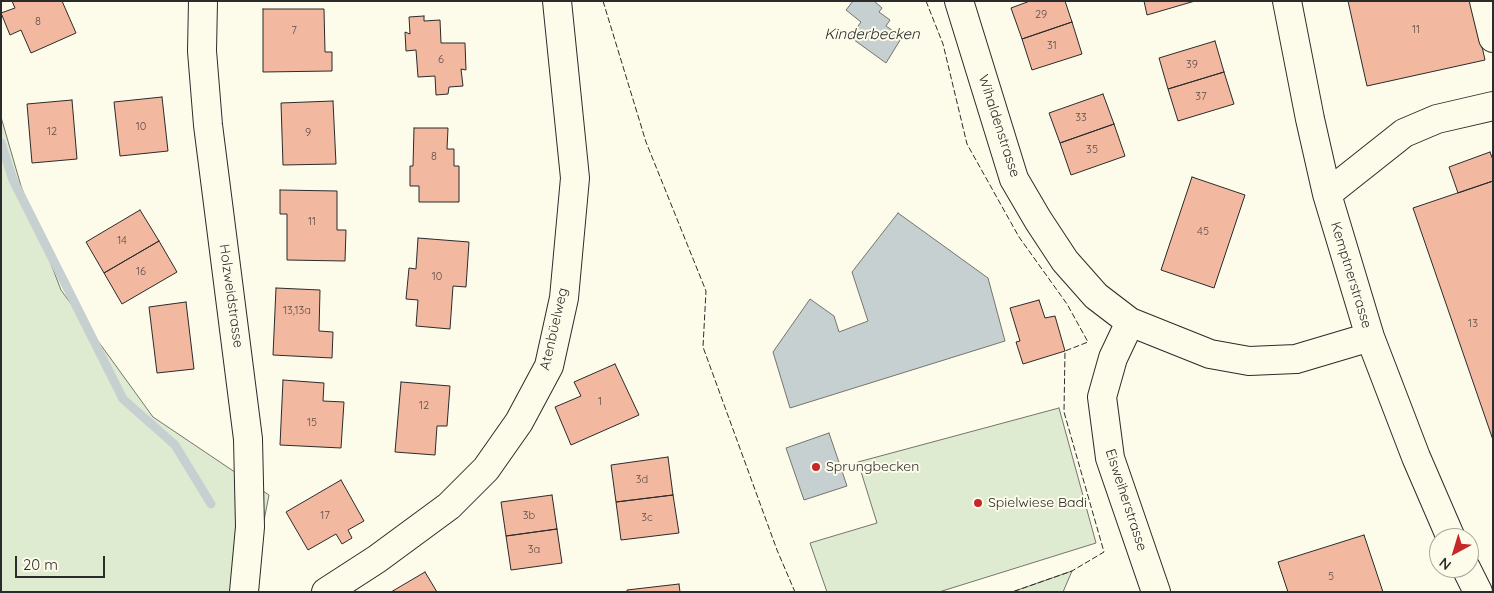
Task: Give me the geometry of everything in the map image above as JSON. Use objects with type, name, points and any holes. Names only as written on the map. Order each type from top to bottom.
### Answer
[{"type":"street","name":"Holzweidstrasse","points":[[203,1],[202,51],[207,116],[248,438],[250,527],[244,592]]},
{"type":"street","name":"Atenbüelweg","points":[[326,592],[378,559],[449,506],[486,469],[519,422],[549,366],[564,298],[575,178],[557,1]]},
{"type":"street","name":"Wihaldenstrasse","points":[[959,1],[1014,179],[1065,261],[1096,296],[1130,322],[1210,354],[1249,361],[1296,359],[1370,337]]},
{"type":"street","name":"Kemptnerstrasse","points":[[1287,1],[1327,194],[1370,337],[1416,457],[1448,528]]},
{"type":"street","points":[[1484,1],[1493,38]]},
{"type":"street","points":[[1327,194],[1404,133],[1437,119],[1493,106]]},
{"type":"street","name":"Eisweiherstrasse","points":[[1130,322],[1113,358],[1102,397],[1110,458],[1156,592]]},
{"type":"street","points":[[1471,578],[1478,592]]},
{"type":"green space","points":[[1,117],[21,186],[61,290],[153,417],[269,495],[250,592],[1,592]]},
{"type":"green space","name":"Spielwiese Badi","points":[[1059,408],[1096,543],[939,592],[827,592],[810,543],[877,523],[858,462]]},
{"type":"green space","points":[[1072,571],[1063,592],[1012,592]]},
{"type":"water","name":"Kinderbecken","points":[[853,1],[874,1],[882,8],[879,12],[890,20],[886,26],[902,37],[886,63],[850,37],[861,22],[846,10]]},
{"type":"water","points":[[898,213],[988,278],[1005,341],[790,408],[773,352],[810,299],[834,316],[839,332],[868,321],[852,272]]},
{"type":"water","name":"Sprungbecken","points":[[829,433],[847,486],[804,500],[786,448]]},
{"type":"building","points":[[12,1],[62,1],[76,33],[31,53],[21,30],[10,35],[1,13],[15,8]]},
{"type":"building","points":[[1030,1],[1065,1],[1072,22],[1022,39],[1011,8]]},
{"type":"building","points":[[1144,1],[1195,1],[1147,15]]},
{"type":"building","points":[[1348,1],[1472,1],[1485,60],[1367,86]]},
{"type":"building","points":[[263,9],[324,9],[325,52],[332,52],[332,71],[263,72]]},
{"type":"building","points":[[424,16],[424,21],[440,20],[441,43],[465,43],[466,70],[461,69],[463,86],[449,87],[448,94],[436,95],[435,76],[418,77],[416,50],[406,51],[405,32],[410,34],[409,17]]},
{"type":"building","points":[[1072,22],[1082,54],[1032,70],[1022,39]]},
{"type":"building","points":[[1215,41],[1224,72],[1168,89],[1159,58]]},
{"type":"building","points":[[1224,72],[1234,104],[1178,121],[1168,89]]},
{"type":"building","points":[[1103,94],[1114,124],[1060,143],[1049,113]]},
{"type":"building","points":[[162,97],[168,151],[120,156],[114,102]]},
{"type":"building","points":[[72,100],[77,159],[32,163],[27,104]]},
{"type":"building","points":[[333,101],[336,164],[283,165],[281,103]]},
{"type":"building","points":[[1114,124],[1125,156],[1071,175],[1060,143]]},
{"type":"building","points":[[414,128],[448,128],[447,149],[454,149],[454,166],[459,166],[459,202],[419,202],[419,186],[410,186],[410,166],[413,166]]},
{"type":"building","points":[[1490,152],[1493,160],[1493,181],[1458,193],[1449,167]]},
{"type":"building","points":[[1192,177],[1245,195],[1214,288],[1161,270]]},
{"type":"building","points":[[1493,181],[1493,440],[1413,208]]},
{"type":"building","points":[[280,190],[337,191],[337,230],[346,230],[345,261],[287,260],[287,214],[280,214]]},
{"type":"building","points":[[140,210],[159,241],[104,273],[86,242]]},
{"type":"building","points":[[418,238],[469,242],[466,287],[453,286],[450,329],[416,326],[418,300],[406,299],[409,268],[416,269]]},
{"type":"building","points":[[159,241],[177,272],[122,304],[104,273]]},
{"type":"building","points":[[276,288],[320,290],[319,331],[333,332],[332,358],[273,355]]},
{"type":"building","points":[[1039,300],[1045,318],[1055,316],[1065,351],[1023,364],[1016,342],[1020,341],[1010,308]]},
{"type":"building","points":[[186,302],[194,369],[157,373],[149,307]]},
{"type":"building","points":[[615,364],[639,415],[571,445],[555,407],[581,396],[574,382]]},
{"type":"building","points":[[283,380],[324,383],[323,401],[344,402],[341,448],[280,445]]},
{"type":"building","points":[[401,382],[450,386],[447,426],[437,426],[435,455],[395,452]]},
{"type":"building","points":[[668,457],[673,495],[616,502],[611,465]]},
{"type":"building","points":[[341,480],[364,521],[348,530],[352,538],[342,544],[336,534],[308,550],[286,512]]},
{"type":"building","points":[[552,495],[557,529],[506,536],[501,502]]},
{"type":"building","points":[[673,495],[679,533],[621,540],[616,502]]},
{"type":"building","points":[[557,529],[562,563],[511,570],[506,536]]},
{"type":"building","points":[[1364,535],[1383,592],[1288,592],[1278,562]]},
{"type":"building","points":[[425,572],[437,592],[391,592]]},
{"type":"building","points":[[679,584],[680,592],[627,592],[627,590]]},
{"type":"waterway","points":[[1,143],[13,180],[123,399],[175,445],[211,504]]},
{"type":"fence","points":[[603,1],[646,142],[706,291],[703,347],[777,550],[795,592]]},
{"type":"fence","points":[[926,1],[943,44],[967,144],[1019,237],[1067,304],[1088,342],[1065,351],[1064,412],[1104,552],[1072,571],[1012,592]]},
{"type":"place","name":"Sprungbecken","points":[[816,467]]},
{"type":"place","name":"Spielwiese Badi","points":[[978,503]]}]
